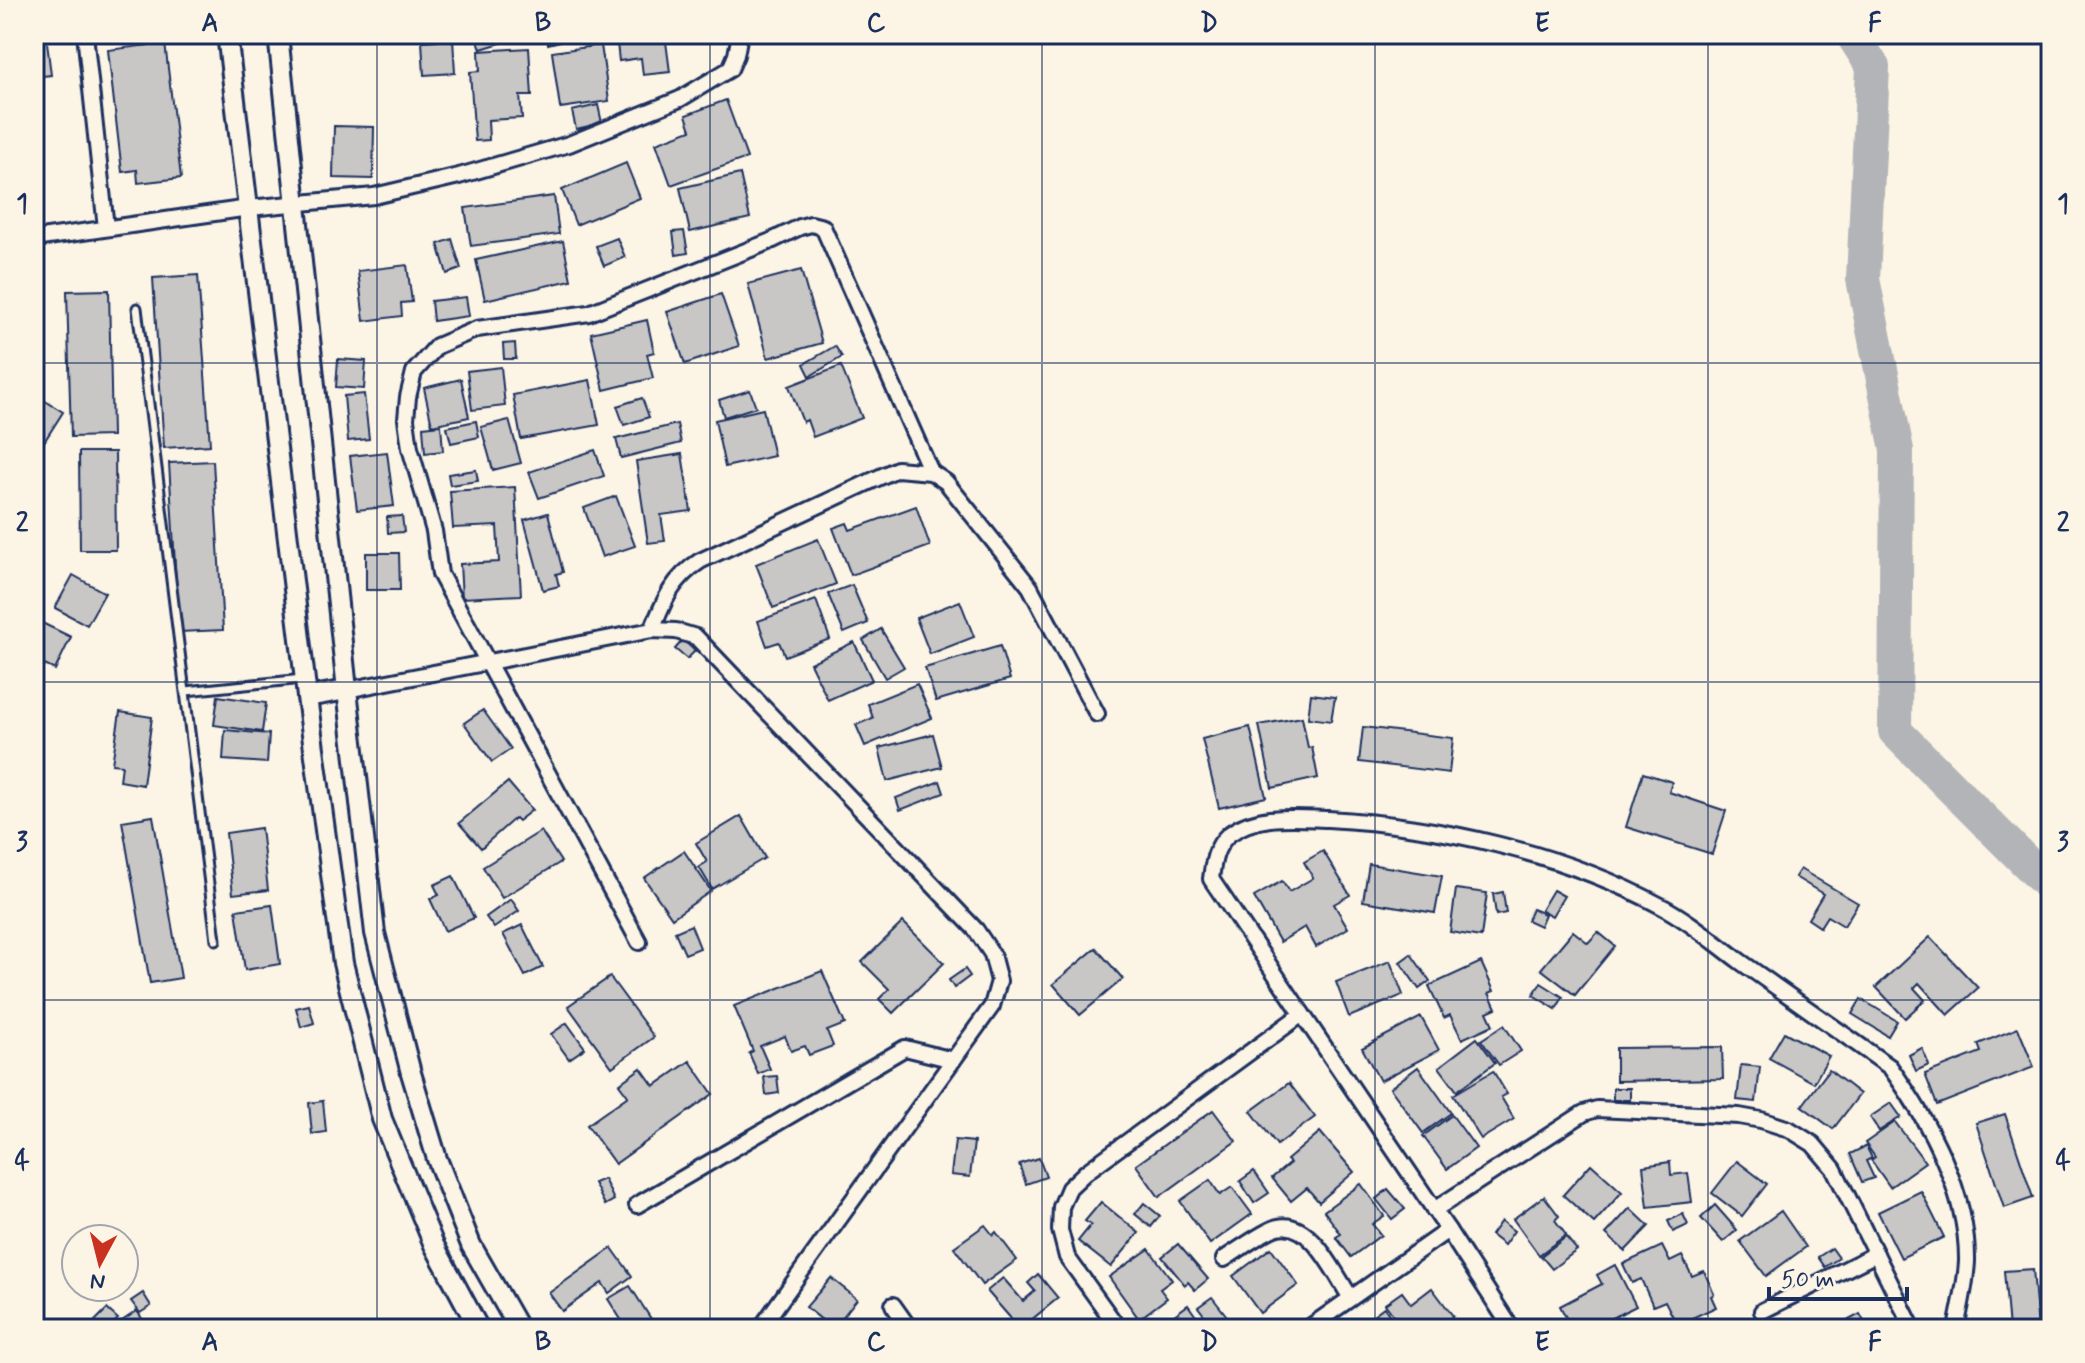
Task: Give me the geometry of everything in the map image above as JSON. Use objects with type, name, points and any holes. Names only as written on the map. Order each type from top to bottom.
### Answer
[{"type":"street","points":[[85,34],[106,228]]},
{"type":"street","points":[[227,34],[306,688],[343,963],[382,1119],[434,1245],[479,1329]]},
{"type":"street","points":[[278,34],[375,933],[437,1159],[471,1245],[519,1329]]},
{"type":"street","points":[[34,239],[249,208],[374,196],[459,176],[569,144],[680,99],[721,75],[732,66],[739,39],[736,34]]},
{"type":"street","points":[[639,942],[440,574],[434,531],[410,448],[406,419],[414,372],[437,346],[477,329],[589,313],[811,224],[823,227],[931,472]]},
{"type":"street","points":[[652,630],[667,594],[685,570],[700,561],[897,469],[931,472],[946,482],[1030,587],[1097,714]]},
{"type":"street","points":[[306,688],[347,690],[652,630],[676,631],[696,637],[976,930],[992,954],[999,981],[992,1006],[760,1329]]},
{"type":"street","points":[[1512,1329],[1211,879],[1215,854],[1228,836],[1255,821],[1289,817],[1369,821],[1449,835],[1538,857],[1605,880],[1666,908],[1890,1067],[1933,1132],[1965,1230],[1967,1263],[1956,1329]]},
{"type":"street","points":[[1119,1329],[1067,1257],[1060,1230],[1061,1207],[1069,1188],[1086,1172],[1302,1014]]},
{"type":"street","points":[[637,1205],[905,1048],[953,1060]]},
{"type":"street","points":[[1434,1210],[1584,1113],[1597,1109],[1739,1116],[1761,1120],[1789,1129],[1813,1144],[1834,1169],[1913,1329]]},
{"type":"street","points":[[1224,1259],[1277,1227],[1290,1226],[1305,1232],[1351,1298]]},
{"type":"street","points":[[1307,1329],[1448,1230]]},
{"type":"street","points":[[1762,1311],[1876,1254]]},
{"type":"street","points":[[893,1305],[910,1329]]},
{"type":"lane","points":[[137,308],[216,940]]},
{"type":"lane","points":[[186,691],[306,688]]},
{"type":"building","points":[[34,34],[46,34],[51,75],[34,77]]},
{"type":"building","points":[[476,34],[505,34],[507,41],[481,49]]},
{"type":"building","points":[[546,34],[589,34],[548,44]]},
{"type":"building","points":[[616,34],[665,34],[670,72],[643,75],[641,58],[619,61]]},
{"type":"building","points":[[453,39],[455,73],[424,75],[422,41]]},
{"type":"building","points":[[165,43],[181,178],[138,183],[137,170],[122,172],[108,50]]},
{"type":"building","points":[[601,45],[609,101],[560,108],[552,52]]},
{"type":"building","points":[[529,48],[532,96],[520,96],[522,118],[488,120],[489,140],[475,141],[470,72],[480,71],[479,51]]},
{"type":"building","points":[[726,100],[747,158],[671,185],[656,143],[691,130],[686,115]]},
{"type":"building","points":[[598,105],[602,123],[576,129],[572,111]]},
{"type":"building","points":[[334,126],[374,127],[373,179],[333,178]]},
{"type":"building","points":[[626,163],[640,198],[576,225],[562,190]]},
{"type":"building","points":[[740,174],[750,218],[690,232],[680,188]]},
{"type":"building","points":[[554,196],[559,234],[471,246],[465,208]]},
{"type":"building","points":[[684,231],[688,253],[676,255],[673,232]]},
{"type":"building","points":[[617,238],[625,257],[604,266],[596,246]]},
{"type":"building","points":[[452,239],[461,269],[447,274],[438,244]]},
{"type":"building","points":[[563,241],[571,280],[485,300],[476,260]]},
{"type":"building","points":[[407,265],[412,302],[401,303],[402,316],[364,321],[358,271]]},
{"type":"building","points":[[801,270],[822,343],[768,358],[748,284]]},
{"type":"building","points":[[198,275],[210,445],[164,448],[153,278]]},
{"type":"building","points":[[109,290],[112,436],[71,437],[67,291]]},
{"type":"building","points":[[721,294],[739,346],[685,364],[667,312]]},
{"type":"building","points":[[466,297],[469,316],[433,321],[431,301]]},
{"type":"building","points":[[647,320],[654,352],[647,354],[653,378],[604,390],[591,333]]},
{"type":"building","points":[[515,343],[516,359],[504,359],[503,344]]},
{"type":"building","points":[[835,346],[842,357],[810,376],[804,364]]},
{"type":"building","points":[[338,359],[366,361],[364,389],[336,387]]},
{"type":"building","points":[[841,366],[862,418],[813,437],[807,420],[803,422],[789,386]]},
{"type":"building","points":[[501,367],[505,406],[472,410],[467,371]]},
{"type":"building","points":[[461,379],[469,417],[432,425],[424,388]]},
{"type":"building","points":[[590,380],[599,425],[521,439],[513,395]]},
{"type":"building","points":[[750,390],[756,407],[724,417],[719,400]]},
{"type":"building","points":[[34,394],[63,412],[42,445],[39,443],[34,451]]},
{"type":"building","points":[[364,394],[369,439],[348,441],[344,396]]},
{"type":"building","points":[[642,398],[649,417],[624,425],[617,406]]},
{"type":"building","points":[[763,409],[774,456],[725,467],[715,420]]},
{"type":"building","points":[[509,420],[521,463],[493,470],[481,427]]},
{"type":"building","points":[[476,421],[479,437],[451,443],[447,427]]},
{"type":"building","points":[[677,424],[681,443],[621,458],[616,439]]},
{"type":"building","points":[[441,425],[443,451],[425,453],[423,427]]},
{"type":"building","points":[[595,450],[604,476],[539,498],[529,472]]},
{"type":"building","points":[[79,452],[115,452],[116,550],[80,550]]},
{"type":"building","points":[[387,452],[394,506],[357,510],[350,456]]},
{"type":"building","points":[[682,454],[691,511],[661,515],[665,541],[648,543],[636,461]]},
{"type":"building","points":[[213,461],[223,630],[179,632],[169,463]]},
{"type":"building","points":[[476,470],[478,481],[450,485],[448,474]]},
{"type":"building","points":[[515,487],[521,595],[462,598],[460,564],[499,562],[497,526],[453,528],[450,491]]},
{"type":"building","points":[[616,496],[635,546],[602,557],[584,508]]},
{"type":"building","points":[[916,506],[930,546],[851,575],[833,528],[847,523],[850,530]]},
{"type":"building","points":[[548,513],[563,572],[556,574],[559,586],[543,590],[524,520]]},
{"type":"building","points":[[402,516],[404,532],[388,533],[387,517]]},
{"type":"building","points":[[818,539],[836,584],[773,608],[756,564]]},
{"type":"building","points":[[366,553],[399,553],[400,590],[366,590]]},
{"type":"building","points":[[73,575],[105,593],[87,625],[55,608]]},
{"type":"building","points":[[852,585],[868,623],[844,633],[828,594]]},
{"type":"building","points":[[816,600],[830,639],[785,656],[779,642],[767,646],[758,621]]},
{"type":"building","points":[[960,601],[974,637],[930,654],[916,618]]},
{"type":"building","points":[[40,622],[71,637],[55,670],[34,660],[34,634]]},
{"type":"building","points":[[881,629],[904,667],[885,678],[863,640]]},
{"type":"building","points":[[683,640],[695,651],[687,659],[675,649]]},
{"type":"building","points":[[854,642],[872,680],[828,700],[810,663]]},
{"type":"building","points":[[1000,646],[1010,679],[936,701],[925,668]]},
{"type":"building","points":[[917,684],[932,718],[865,746],[856,725],[873,718],[868,704]]},
{"type":"building","points":[[1311,694],[1335,697],[1331,721],[1308,718]]},
{"type":"building","points":[[218,696],[266,703],[262,732],[214,725]]},
{"type":"building","points":[[483,710],[511,749],[492,762],[464,723]]},
{"type":"building","points":[[120,712],[152,717],[143,785],[120,781],[122,765],[112,764]]},
{"type":"building","points":[[1302,717],[1318,778],[1272,788],[1259,725]]},
{"type":"building","points":[[1250,727],[1266,797],[1219,808],[1202,739]]},
{"type":"building","points":[[1363,727],[1453,738],[1449,773],[1359,762]]},
{"type":"building","points":[[225,730],[269,734],[267,763],[223,760]]},
{"type":"building","points":[[933,734],[942,767],[887,781],[879,748]]},
{"type":"building","points":[[1643,773],[1672,782],[1669,792],[1726,811],[1712,854],[1626,827]]},
{"type":"building","points":[[940,781],[944,793],[900,810],[896,798]]},
{"type":"building","points":[[508,782],[532,810],[518,821],[515,818],[481,848],[459,823]]},
{"type":"building","points":[[153,816],[181,978],[150,983],[122,821]]},
{"type":"building","points":[[741,816],[765,858],[712,889],[699,867],[707,862],[696,843]]},
{"type":"building","points":[[261,828],[268,890],[233,894],[226,833]]},
{"type":"building","points":[[541,831],[561,862],[502,898],[483,867]]},
{"type":"building","points":[[684,851],[711,891],[672,918],[644,878]]},
{"type":"building","points":[[1323,851],[1350,895],[1334,904],[1348,928],[1316,947],[1305,927],[1280,942],[1254,897],[1282,881],[1289,892],[1313,878],[1304,862]]},
{"type":"building","points":[[1369,864],[1442,876],[1435,913],[1363,901]]},
{"type":"building","points":[[1800,869],[1858,903],[1844,926],[1827,916],[1820,927],[1808,919],[1823,894],[1795,877]]},
{"type":"building","points":[[453,876],[474,918],[445,931],[430,899],[439,895],[434,885]]},
{"type":"building","points":[[1456,889],[1487,893],[1481,937],[1450,932]]},
{"type":"building","points":[[1553,890],[1564,896],[1552,916],[1541,910]]},
{"type":"building","points":[[1503,892],[1506,913],[1496,915],[1493,894]]},
{"type":"building","points":[[511,899],[519,911],[494,928],[486,917]]},
{"type":"building","points":[[272,905],[280,964],[245,970],[236,910]]},
{"type":"building","points":[[1532,909],[1545,914],[1540,926],[1527,920]]},
{"type":"building","points":[[903,922],[944,963],[893,1013],[879,999],[889,989],[862,962]]},
{"type":"building","points":[[522,925],[543,967],[525,976],[503,934]]},
{"type":"building","points":[[691,925],[700,948],[685,954],[675,932]]},
{"type":"building","points":[[1573,931],[1588,943],[1598,932],[1615,946],[1575,995],[1541,969]]},
{"type":"building","points":[[1930,937],[1978,988],[1948,1015],[1919,983],[1914,988],[1925,1000],[1905,1018],[1876,987]]},
{"type":"building","points":[[1096,948],[1123,979],[1080,1015],[1053,984]]},
{"type":"building","points":[[1411,954],[1430,981],[1419,989],[1400,962]]},
{"type":"building","points":[[1390,961],[1403,995],[1349,1017],[1336,982]]},
{"type":"building","points":[[1481,962],[1494,991],[1489,993],[1496,1008],[1487,1012],[1493,1025],[1462,1039],[1450,1015],[1444,1018],[1429,986]]},
{"type":"building","points":[[965,969],[970,976],[954,988],[949,980]]},
{"type":"building","points":[[822,971],[845,1024],[827,1031],[833,1046],[809,1055],[805,1046],[791,1051],[785,1036],[760,1046],[770,1069],[758,1074],[749,1053],[753,1051],[734,1006]]},
{"type":"building","points":[[610,977],[654,1037],[612,1067],[568,1006]]},
{"type":"building","points":[[1541,983],[1563,997],[1556,1009],[1533,995]]},
{"type":"building","points":[[1861,999],[1897,1021],[1888,1036],[1852,1014]]},
{"type":"building","points":[[309,1005],[314,1023],[301,1027],[296,1008]]},
{"type":"building","points":[[1421,1017],[1439,1050],[1380,1081],[1362,1048]]},
{"type":"building","points":[[567,1023],[585,1048],[569,1059],[551,1034]]},
{"type":"building","points":[[1504,1025],[1521,1051],[1499,1065],[1481,1040]]},
{"type":"building","points":[[2018,1028],[2034,1067],[1937,1105],[1925,1074],[1981,1052],[1978,1044]]},
{"type":"building","points":[[1784,1032],[1829,1056],[1814,1083],[1769,1058]]},
{"type":"building","points":[[1477,1038],[1495,1063],[1457,1091],[1439,1067]]},
{"type":"building","points":[[1722,1047],[1723,1079],[1616,1081],[1616,1048]]},
{"type":"building","points":[[1922,1048],[1929,1065],[1916,1071],[1909,1055]]},
{"type":"building","points":[[690,1061],[713,1094],[615,1164],[587,1125],[628,1096],[619,1084],[641,1068],[654,1086]]},
{"type":"building","points":[[1741,1065],[1760,1067],[1756,1102],[1737,1100]]},
{"type":"building","points":[[1418,1067],[1451,1113],[1423,1133],[1390,1088]]},
{"type":"building","points":[[1829,1070],[1860,1094],[1833,1129],[1802,1106]]},
{"type":"building","points":[[1493,1071],[1507,1094],[1501,1097],[1514,1119],[1481,1139],[1453,1095]]},
{"type":"building","points":[[777,1076],[779,1093],[766,1095],[764,1077]]},
{"type":"building","points":[[1289,1083],[1315,1117],[1277,1145],[1251,1111]]},
{"type":"building","points":[[1613,1088],[1630,1088],[1630,1100],[1613,1100]]},
{"type":"building","points":[[323,1101],[326,1132],[312,1134],[309,1103]]},
{"type":"building","points":[[1891,1103],[1901,1117],[1879,1131],[1870,1117]]},
{"type":"building","points":[[1213,1110],[1236,1141],[1159,1197],[1136,1165]]},
{"type":"building","points":[[2005,1114],[2033,1198],[2004,1208],[1976,1123]]},
{"type":"building","points":[[1452,1115],[1476,1148],[1447,1169],[1423,1136]]},
{"type":"building","points":[[1895,1122],[1925,1162],[1890,1187],[1871,1160],[1875,1157],[1865,1143]]},
{"type":"building","points":[[1320,1132],[1354,1172],[1319,1202],[1307,1188],[1291,1201],[1272,1178],[1290,1163],[1287,1160]]},
{"type":"building","points":[[955,1140],[974,1142],[970,1177],[951,1175]]},
{"type":"building","points":[[1866,1146],[1872,1158],[1866,1161],[1874,1178],[1862,1182],[1850,1154]]},
{"type":"building","points":[[1039,1158],[1046,1177],[1026,1184],[1019,1164]]},
{"type":"building","points":[[1737,1161],[1767,1184],[1742,1216],[1712,1193]]},
{"type":"building","points":[[1670,1162],[1671,1175],[1688,1173],[1692,1202],[1648,1207],[1643,1166]]},
{"type":"building","points":[[1591,1164],[1622,1192],[1594,1223],[1563,1195]]},
{"type":"building","points":[[1254,1171],[1269,1193],[1254,1203],[1240,1181]]},
{"type":"building","points":[[604,1179],[614,1200],[605,1205],[594,1183]]},
{"type":"building","points":[[1210,1180],[1220,1195],[1232,1187],[1252,1214],[1210,1244],[1180,1201]]},
{"type":"building","points":[[1361,1184],[1384,1216],[1372,1224],[1381,1235],[1351,1257],[1336,1237],[1341,1234],[1324,1211]]},
{"type":"building","points":[[1388,1189],[1405,1209],[1392,1219],[1376,1199]]},
{"type":"building","points":[[1921,1191],[1944,1237],[1901,1258],[1878,1212]]},
{"type":"building","points":[[1544,1196],[1559,1216],[1555,1220],[1566,1235],[1539,1255],[1513,1219]]},
{"type":"building","points":[[1101,1202],[1139,1233],[1111,1267],[1078,1241],[1091,1225],[1085,1221]]},
{"type":"building","points":[[1144,1203],[1160,1216],[1151,1227],[1135,1214]]},
{"type":"building","points":[[1715,1205],[1737,1230],[1723,1242],[1701,1218]]},
{"type":"building","points":[[1630,1208],[1649,1226],[1625,1251],[1606,1234]]},
{"type":"building","points":[[1781,1211],[1806,1247],[1766,1276],[1740,1241]]},
{"type":"building","points":[[1683,1214],[1688,1225],[1673,1232],[1668,1221]]},
{"type":"building","points":[[1501,1221],[1514,1231],[1504,1245],[1491,1235]]},
{"type":"building","points":[[985,1225],[993,1235],[996,1232],[1017,1260],[982,1285],[954,1247]]},
{"type":"building","points":[[1566,1237],[1577,1250],[1552,1269],[1541,1256]]},
{"type":"building","points":[[1178,1244],[1208,1279],[1195,1290],[1188,1282],[1185,1285],[1162,1257]]},
{"type":"building","points":[[1662,1246],[1670,1262],[1682,1256],[1692,1276],[1704,1271],[1716,1307],[1677,1325],[1665,1301],[1653,1306],[1641,1279],[1632,1283],[1623,1264]]},
{"type":"building","points":[[612,1248],[632,1276],[609,1293],[602,1283],[562,1311],[549,1293]]},
{"type":"building","points":[[1271,1248],[1298,1285],[1260,1313],[1233,1276]]},
{"type":"building","points":[[1832,1248],[1839,1258],[1825,1267],[1818,1257]]},
{"type":"building","points":[[1149,1249],[1172,1280],[1160,1289],[1167,1298],[1139,1319],[1109,1277]]},
{"type":"building","points":[[1615,1265],[1636,1306],[1591,1329],[1572,1329],[1560,1306],[1602,1284],[1597,1275]]},
{"type":"building","points":[[2033,1269],[2038,1329],[2009,1329],[2004,1271]]},
{"type":"building","points":[[1038,1274],[1058,1298],[1020,1329],[987,1291],[1003,1278],[1023,1301],[1035,1291],[1028,1283]]},
{"type":"building","points":[[831,1278],[857,1299],[833,1329],[806,1307]]},
{"type":"building","points":[[630,1286],[651,1319],[627,1329],[608,1299]]},
{"type":"building","points":[[1432,1288],[1453,1316],[1435,1329],[1404,1329],[1385,1304],[1402,1292],[1411,1304]]},
{"type":"building","points":[[143,1293],[151,1306],[140,1313],[132,1303],[140,1303]]},
{"type":"building","points":[[1212,1297],[1237,1329],[1215,1329],[1198,1307]]},
{"type":"building","points":[[1188,1305],[1205,1329],[1155,1329]]},
{"type":"building","points":[[1384,1307],[1399,1329],[1371,1329],[1365,1321]]},
{"type":"building","points":[[107,1309],[118,1319],[108,1329],[103,1329],[95,1321]]},
{"type":"building","points":[[137,1311],[149,1329],[123,1329],[119,1323]]},
{"type":"building","points":[[1860,1314],[1868,1329],[1832,1329]]},
{"type":"waterway","points":[[1852,34],[1873,67],[1863,279],[1897,450],[1895,731],[2051,887]]}]
